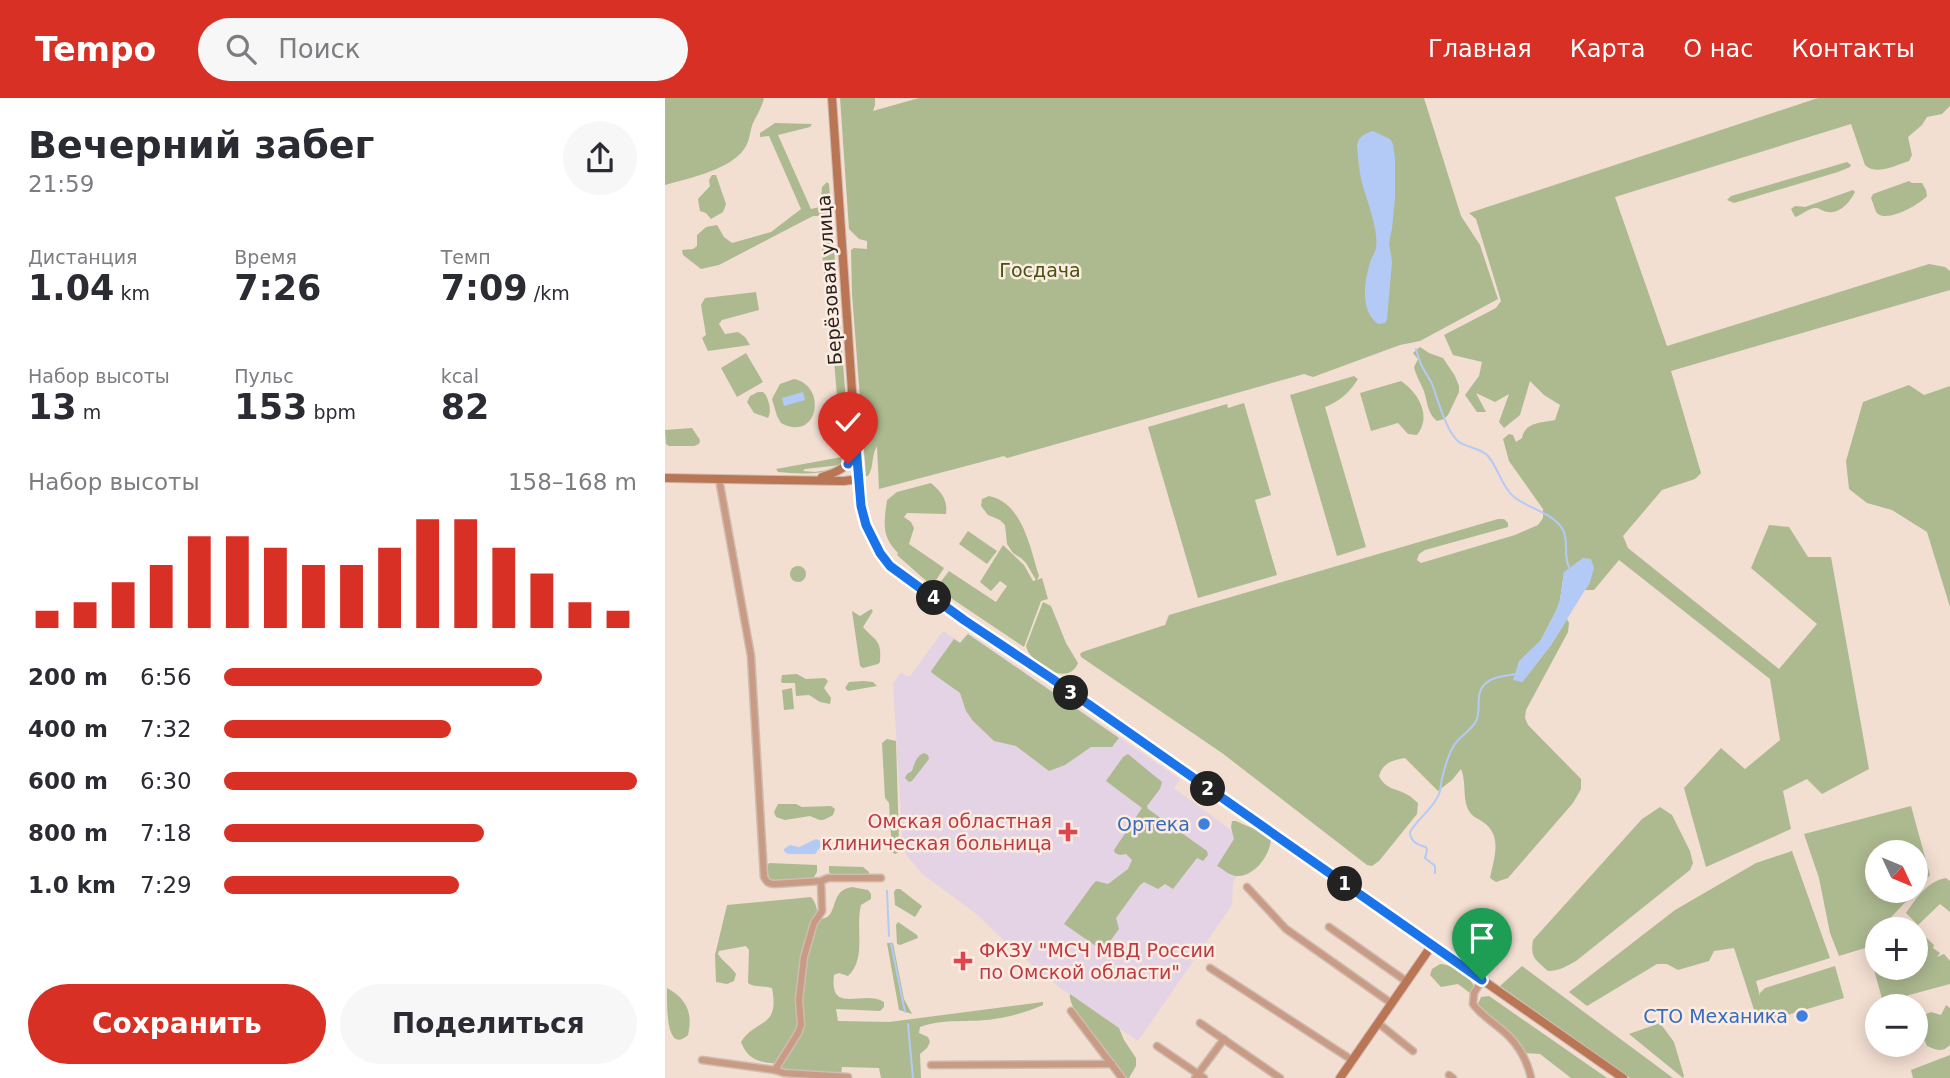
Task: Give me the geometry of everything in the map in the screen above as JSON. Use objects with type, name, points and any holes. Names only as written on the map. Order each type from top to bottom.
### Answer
[{"type":"main road","name":"Берёзовая улица","points":[[832,98],[858,479],[861,506],[872,540],[883,558],[896,571],[964,620],[1623,1078]]},
{"type":"main road","points":[[822,477],[844,468],[852,458],[856,446]]},
{"type":"main road","points":[[771,479],[844,476],[858,479]]},
{"type":"main road","points":[[665,478],[858,479]]},
{"type":"main road","points":[[1344,1077],[1352,1060],[1432,945]]},
{"type":"street","points":[[719,479],[751,656],[764,877],[769,884],[821,881],[828,878],[881,878]]},
{"type":"street","points":[[775,1070],[801,1025],[799,1000],[804,957],[814,923],[822,911],[821,881]]},
{"type":"street","points":[[1247,887],[1286,929],[1391,1003]]},
{"type":"street","points":[[1329,927],[1406,981]]},
{"type":"street","points":[[1210,968],[1352,1060]]},
{"type":"street","points":[[1482,980],[1474,993],[1473,1004],[1517,1046],[1531,1078]]},
{"type":"street","points":[[1071,1011],[1122,1078]]},
{"type":"street","points":[[1200,1023],[1280,1078]]},
{"type":"street","points":[[1377,1023],[1413,1051]]},
{"type":"street","points":[[1157,1046],[1199,1077],[1224,1039]]},
{"type":"street","points":[[702,1060],[784,1073],[848,1077]]},
{"type":"street","points":[[930,1065],[1112,1064]]},
{"type":"shaded area","name":"Омская областная клиническая больница","points":[[943,631],[960,642],[968,633],[1180,779],[1174,788],[1258,850],[1233,882],[1232,905],[1138,1041],[1059,987],[975,913],[921,873],[903,850],[893,683],[901,672],[910,676]]},
{"type":"green space","points":[[665,98],[764,98],[748,142],[741,153],[723,166],[665,185]]},
{"type":"green space","name":"Госдача","points":[[840,98],[875,98],[873,111],[919,98],[1424,98],[1461,216],[1480,245],[1498,299],[1420,341],[1400,345],[1313,377],[1304,374],[1007,458],[1004,456],[879,489],[877,446],[870,473],[866,476],[852,294],[851,250],[867,249],[867,241],[859,239],[849,229]]},
{"type":"green space","points":[[1818,98],[1950,98],[1950,106],[1942,114],[1927,117],[1908,137],[1912,155],[1909,161],[1886,169],[1875,170],[1865,165],[1851,124],[1615,197],[1667,346],[1929,264],[1945,267],[1950,271],[1950,290],[1671,371],[1701,473],[1695,479],[1662,490],[1623,536],[1628,548],[1779,669],[1817,624],[1751,568],[1769,525],[1789,527],[1808,557],[1831,557],[1869,769],[1822,794],[1807,779],[1783,791],[1791,829],[1706,867],[1684,788],[1721,748],[1745,769],[1780,740],[1770,679],[1619,560],[1594,590],[1585,590],[1590,582],[1564,573],[1556,611],[1541,640],[1532,650],[1522,682],[1567,619],[1568,632],[1526,710],[1525,718],[1528,725],[1581,779],[1581,789],[1573,803],[1508,878],[1496,882],[1490,878],[1495,855],[1493,834],[1469,810],[1461,769],[1438,791],[1405,758],[1386,765],[1379,776],[1382,781],[1418,803],[1417,814],[1379,861],[1372,866],[1367,865],[1222,753],[1081,657],[1082,652],[1165,625],[1169,615],[1498,519],[1504,519],[1508,527],[1425,550],[1419,554],[1417,560],[1421,563],[1515,535],[1538,525],[1543,518],[1543,509],[1509,461],[1503,439],[1509,434],[1513,435],[1516,442],[1530,426],[1555,420],[1560,405],[1544,395],[1530,381],[1520,415],[1504,428],[1499,422],[1509,394],[1495,402],[1476,393],[1486,412],[1477,412],[1465,395],[1479,376],[1482,362],[1453,355],[1444,335],[1496,308],[1501,301],[1476,219],[1469,213]]},
{"type":"green space","points":[[775,123],[812,124],[810,127],[778,135],[811,209],[820,207],[822,187],[827,182],[829,184],[850,453],[846,464],[844,443],[841,444],[820,216],[813,216],[719,265],[701,269],[683,255],[682,250],[697,246],[697,235],[706,227],[717,225],[724,237],[732,243],[771,232],[801,209],[769,136],[760,137],[760,133]]},
{"type":"green space","points":[[1847,162],[1850,167],[1838,172],[1734,203],[1727,200],[1731,196]]},
{"type":"green space","points":[[712,175],[716,175],[726,204],[723,212],[711,219],[700,211],[698,199],[710,186]]},
{"type":"green space","points":[[1909,181],[1922,183],[1927,196],[1896,214],[1878,214],[1871,198],[1873,194]]},
{"type":"green space","points":[[1853,190],[1855,192],[1850,200],[1837,211],[1827,212],[1814,208],[1795,217],[1791,209],[1795,206],[1805,207]]},
{"type":"green space","points":[[756,292],[759,310],[722,320],[719,324],[725,334],[738,332],[750,345],[708,351],[702,338],[706,335],[701,305],[705,298]]},
{"type":"green space","points":[[1420,347],[1443,358],[1459,386],[1459,392],[1448,415],[1437,421],[1429,410],[1414,367],[1418,359],[1413,353]]},
{"type":"green space","points":[[746,353],[763,382],[737,397],[721,368]]},
{"type":"green space","points":[[1354,376],[1358,379],[1348,392],[1325,407],[1366,547],[1337,556],[1290,395]]},
{"type":"green space","points":[[794,379],[805,384],[815,401],[810,420],[803,426],[794,427],[781,423],[772,399],[780,384]]},
{"type":"green space","points":[[1401,381],[1413,392],[1421,406],[1423,421],[1417,435],[1408,434],[1398,423],[1371,431],[1360,393]]},
{"type":"green space","points":[[1909,385],[1924,395],[1950,386],[1950,607],[1927,532],[1892,510],[1867,503],[1849,489],[1846,461],[1863,402]]},
{"type":"green space","points":[[763,392],[768,401],[768,418],[754,413],[747,402],[750,396]]},
{"type":"green space","points":[[1244,403],[1271,495],[1255,500],[1277,575],[1198,598],[1148,427],[1227,404],[1228,408]]},
{"type":"green space","points":[[692,428],[700,440],[699,444],[666,444],[665,430]]},
{"type":"green space","points":[[842,457],[841,465],[803,471],[840,468],[824,472],[794,473],[778,472],[776,469]]},
{"type":"green space","points":[[931,483],[943,496],[946,514],[907,513],[904,517],[914,528],[909,544],[944,568],[932,586],[897,555],[886,535],[885,522],[887,500],[897,492]]},
{"type":"green space","points":[[989,496],[1001,500],[1017,517],[1032,553],[1039,576],[1037,580],[1042,578],[1048,599],[1041,601],[1024,647],[936,588],[949,571],[996,602],[1007,586],[1000,581],[991,591],[980,582],[1003,545],[1024,565],[1033,581],[1036,580],[1026,563],[1013,553],[1007,544],[1005,525],[988,515],[981,506],[982,499]]},
{"type":"green space","points":[[968,531],[997,551],[987,564],[959,544]]},
{"type":"green space","points":[[795,566],[801,566],[806,574],[804,580],[795,582],[790,577],[790,571]]},
{"type":"green space","points":[[1043,602],[1051,606],[1066,643],[1078,663],[1073,670],[1066,673],[1050,671],[1042,666],[1034,660],[1026,646]]},
{"type":"green space","points":[[871,609],[873,611],[863,627],[879,645],[880,662],[863,668],[860,666],[852,611],[860,616]]},
{"type":"green space","points":[[968,634],[1119,738],[1112,747],[1091,747],[1065,765],[1049,771],[1016,746],[994,741],[973,721],[966,711],[960,693],[931,671],[954,639],[960,643]]},
{"type":"green space","points":[[797,674],[806,679],[825,678],[828,681],[824,688],[831,698],[830,704],[820,702],[809,695],[796,696],[795,683],[781,682],[782,675]]},
{"type":"green space","points":[[849,682],[873,682],[877,686],[848,691],[845,688]]},
{"type":"green space","points":[[792,688],[794,709],[784,710],[782,690]]},
{"type":"green space","points":[[887,739],[896,741],[899,842],[903,850],[895,854],[892,852],[889,803],[885,798],[882,743]]},
{"type":"green space","points":[[924,753],[929,759],[909,782],[905,778],[907,774]]},
{"type":"green space","points":[[1128,754],[1162,782],[1147,806],[1148,809],[1207,851],[1208,855],[1203,861],[1197,858],[1173,889],[1165,884],[1158,889],[1144,882],[1140,885],[1116,918],[1119,929],[1105,948],[1100,949],[1064,924],[1096,881],[1108,884],[1128,869],[1132,860],[1126,854],[1120,855],[1114,850],[1142,808],[1106,781]]},
{"type":"green space","points":[[778,804],[831,806],[835,809],[833,815],[824,820],[810,816],[785,820],[776,817],[774,812]]},
{"type":"green space","points":[[1911,806],[1920,840],[1865,840],[1865,903],[1904,903],[1891,917],[1865,917],[1865,948],[1839,956],[1830,933],[1819,878],[1804,834]]},
{"type":"green space","points":[[1660,807],[1672,815],[1690,851],[1693,863],[1690,870],[1576,961],[1548,971],[1533,955],[1533,940],[1642,819]]},
{"type":"green space","points":[[1232,821],[1271,836],[1269,850],[1261,863],[1244,875],[1232,875],[1217,866],[1234,839]]},
{"type":"green space","points":[[1792,851],[1830,958],[1756,981],[1760,996],[1765,988],[1835,966],[1844,998],[1767,1021],[1766,1017],[1757,1019],[1734,948],[1714,951],[1709,961],[1678,970],[1667,964],[1657,964],[1587,1006],[1569,992],[1675,910],[1756,863]]},
{"type":"green space","points":[[769,863],[817,865],[817,872],[812,880],[772,881],[767,872]]},
{"type":"green space","points":[[829,866],[863,867],[869,874],[832,876]]},
{"type":"green space","points":[[1946,878],[1950,881],[1950,912],[1940,904],[1926,917],[1910,917],[1906,913],[1914,903],[1929,903],[1929,886]]},
{"type":"green space","points":[[852,887],[868,890],[871,899],[861,905],[859,952],[854,969],[848,976],[839,973],[834,975],[834,987],[837,995],[842,998],[876,999],[884,1002],[884,1007],[880,1011],[836,1009],[838,1021],[889,1022],[1043,1002],[1043,1005],[1000,1018],[920,1027],[919,1033],[928,1037],[930,1042],[920,1054],[921,1078],[881,1078],[879,1068],[842,1067],[841,1075],[786,1072],[781,1070],[779,1064],[752,1057],[741,1042],[747,1034],[770,1017],[774,1001],[772,988],[748,983],[749,950],[746,946],[719,951],[720,957],[736,974],[734,981],[727,984],[716,982],[715,955],[727,905],[811,897],[822,919],[831,913],[840,893]]},
{"type":"green space","points":[[896,889],[900,889],[922,906],[915,917],[895,905]]},
{"type":"green space","points":[[898,922],[917,935],[918,938],[897,944]]},
{"type":"green space","points":[[1928,939],[1940,953],[1937,957],[1944,954],[1950,961],[1950,984],[1913,994],[1881,994],[1877,980],[1928,980]]},
{"type":"green space","points":[[887,943],[893,943],[904,999],[912,1014],[899,1010]]},
{"type":"green space","points":[[1440,964],[1461,972],[1475,989],[1470,993],[1458,984],[1441,987],[1430,975],[1432,969]]},
{"type":"green space","points":[[1522,966],[1673,1078],[1630,1078],[1500,986]]},
{"type":"green space","points":[[667,988],[684,1002],[689,1013],[688,1035],[680,1040],[671,1033]]},
{"type":"green space","points":[[1070,994],[1119,1028],[1136,1058],[1136,1066],[1129,1078],[1083,1024],[1071,1002]]},
{"type":"green space","points":[[1489,996],[1607,1078],[1571,1078],[1540,1054],[1524,1053],[1482,1011],[1478,1004],[1481,997]]},
{"type":"green space","points":[[1946,1005],[1950,1008],[1950,1045],[1936,1050],[1928,1046],[1928,1013],[1941,1015]]},
{"type":"green space","points":[[1660,1023],[1674,1042],[1683,1078],[1629,1034]]},
{"type":"green space","points":[[1950,1055],[1950,1078],[1913,1078],[1911,1070]]},
{"type":"water","points":[[1373,131],[1390,139],[1395,158],[1395,198],[1389,243],[1392,262],[1387,319],[1385,323],[1378,324],[1368,312],[1365,296],[1376,241],[1361,178],[1357,145],[1362,136]]},
{"type":"water","points":[[803,392],[805,400],[784,406],[782,398]]},
{"type":"water","points":[[1583,558],[1591,559],[1594,568],[1590,582],[1551,645],[1522,682],[1513,680],[1519,661],[1541,640],[1556,611],[1564,572]]},
{"type":"water","points":[[816,839],[821,846],[815,854],[788,854],[784,851],[790,845],[799,847]]},
{"type":"waterway","points":[[1416,349],[1454,437],[1488,456],[1514,497],[1559,524],[1565,534],[1569,567]]},
{"type":"waterway","points":[[1435,873],[1435,866],[1425,858],[1426,847],[1415,842],[1410,832],[1440,792],[1445,767],[1453,747],[1477,719],[1482,688],[1492,679],[1515,674]]},
{"type":"waterway","points":[[887,891],[889,936]]},
{"type":"waterway","points":[[891,943],[905,1012]]},
{"type":"waterway","points":[[908,1024],[913,1078]]},
{"type":"place","name":"Ортека","points":[[1204,824]]},
{"type":"place","name":"Омская областная клиническая больница","points":[[1068,832]]},
{"type":"place","name":"ФКЗУ \"МСЧ МВД России по Омской области\"","points":[[963,961]]},
{"type":"place","name":"СТО Механика","points":[[1802,1016]]},
{"type":"route","points":[[848,464],[856,446],[861,506],[866,525],[880,553],[896,571],[1482,980]]}]
